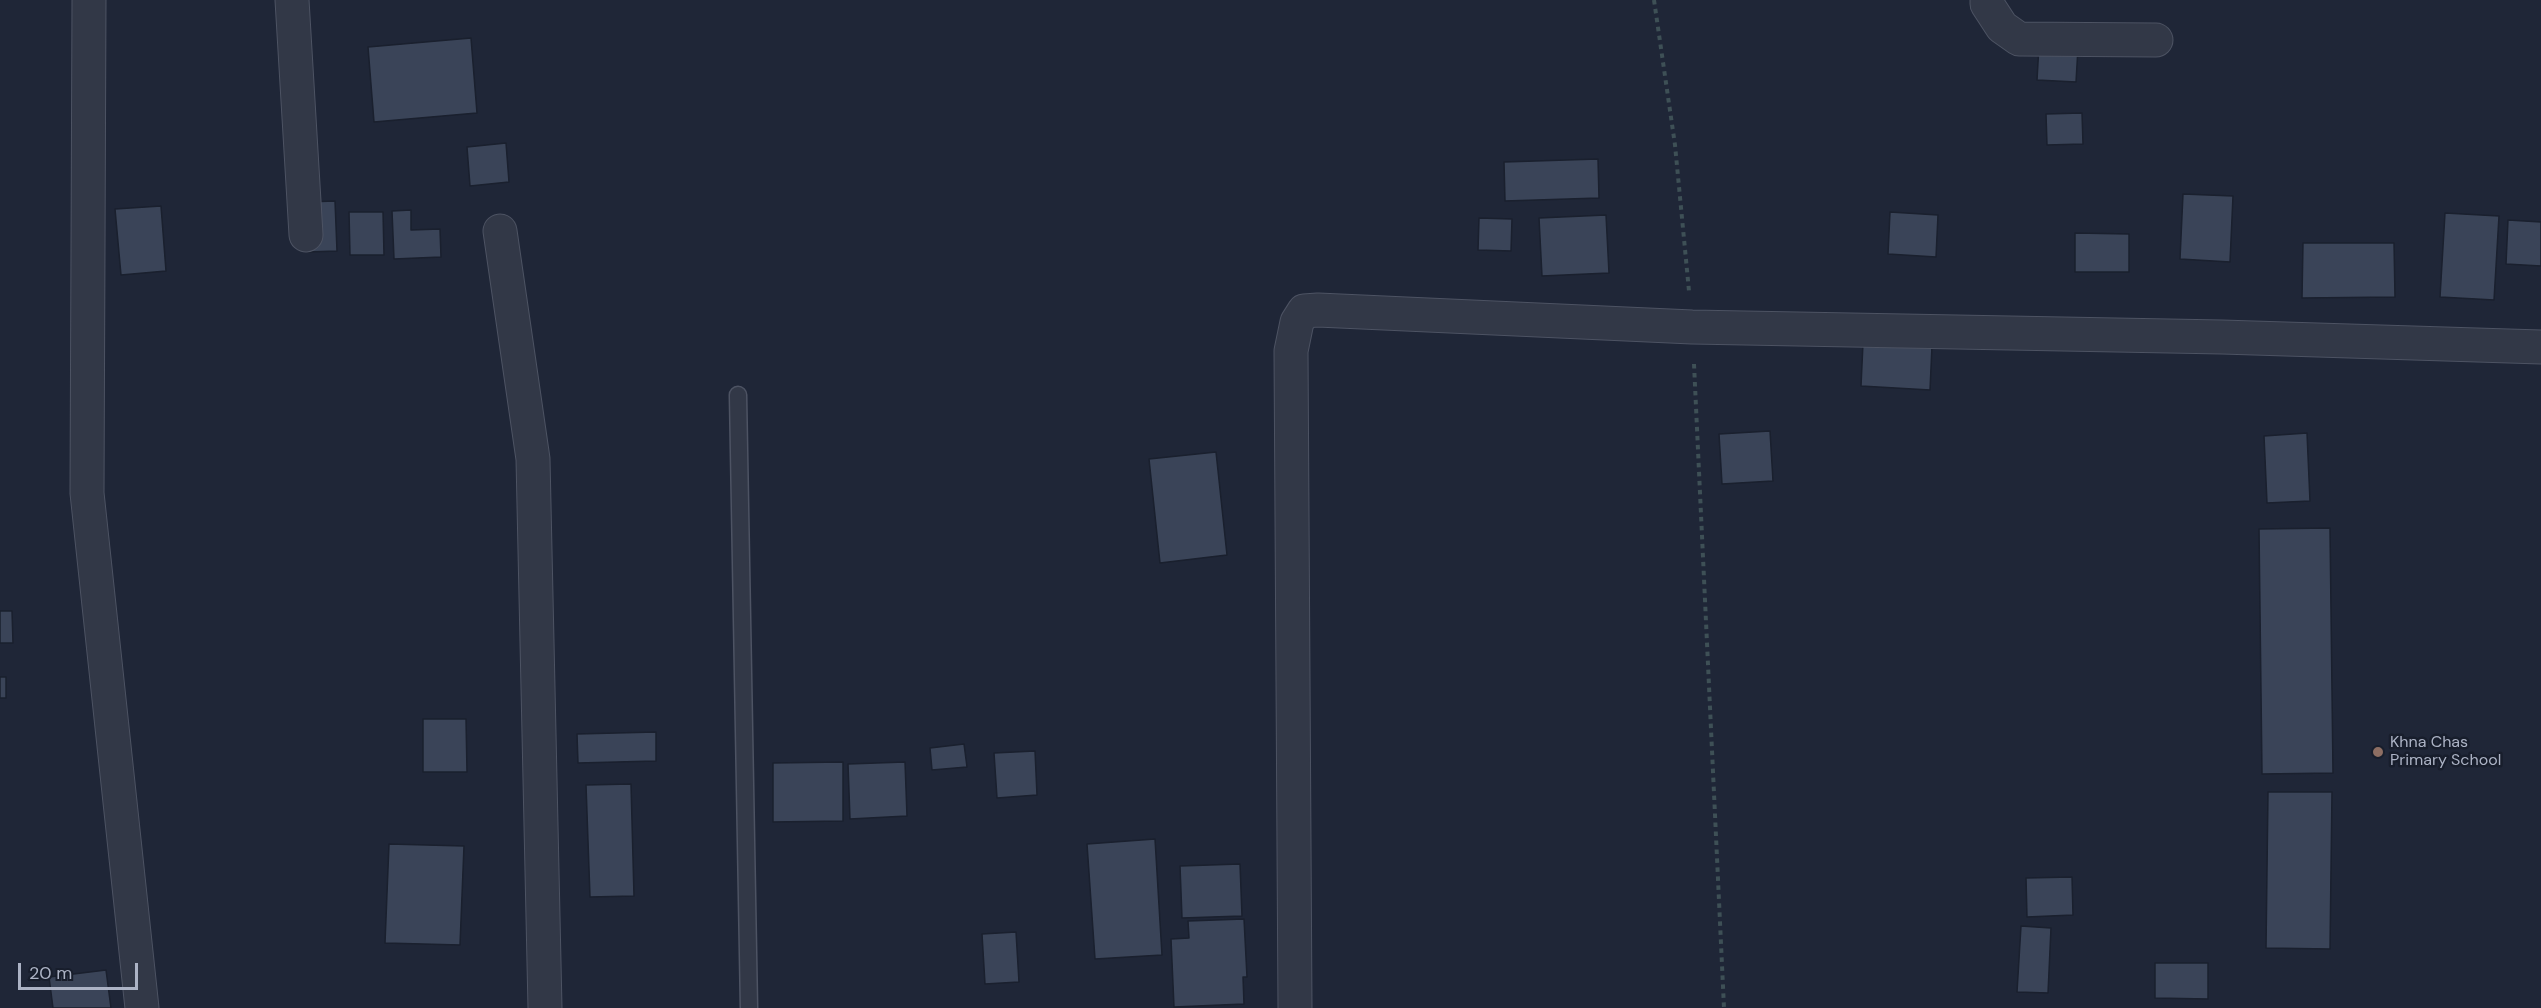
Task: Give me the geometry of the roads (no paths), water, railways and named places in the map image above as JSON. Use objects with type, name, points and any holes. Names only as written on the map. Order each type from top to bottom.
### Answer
[{"type":"street","points":[[89,0],[87,493],[142,1008]]},
{"type":"street","points":[[292,0],[306,235]]},
{"type":"street","points":[[1988,0],[1987,4],[2002,27],[2019,39],[2156,40]]},
{"type":"street","points":[[500,231],[533,459],[545,1008]]},
{"type":"street","points":[[1295,1008],[1291,351],[1298,322],[1304,311],[1692,327],[2222,337],[2541,347]]},
{"type":"lane","points":[[738,395],[749,1008]]},
{"type":"place","name":"Khna Chas Primary School","points":[[2378,752]]}]
